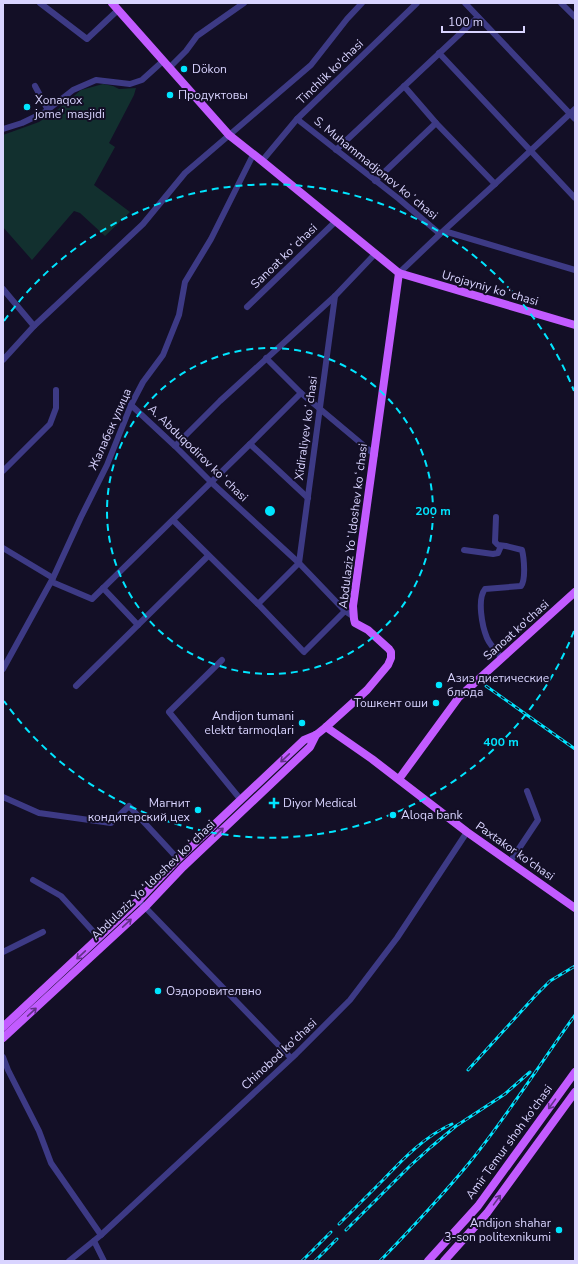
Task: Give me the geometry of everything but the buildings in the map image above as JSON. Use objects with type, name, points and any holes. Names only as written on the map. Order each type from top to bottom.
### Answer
[{"type":"main road","points":[[112,3],[229,135],[399,273]]},
{"type":"main road","name":"Urоjayniy koʻchasi","points":[[399,273],[575,325]]},
{"type":"main road","name":"Abdulaziz Yoʻldoshev koʻchasi","points":[[4,1032],[146,906],[233,814],[241,800],[304,740],[316,735],[326,727],[366,690],[388,664],[391,658],[391,652],[368,630],[355,623],[353,606],[399,273]]},
{"type":"main road","name":"Sanoat ko'chasi","points":[[399,779],[459,697],[575,592]]},
{"type":"main road","name":"Paxtakor ko'chasi","points":[[326,727],[399,779],[467,832],[575,908]]},
{"type":"main road","name":"Abdulaziz Yoʻldoshev koʻchasi","points":[[4,1032],[139,900],[178,859],[233,814],[310,746],[316,735]]},
{"type":"main road","name":"Amir Temur shoh ko'chasi","points":[[428,1261],[478,1206],[575,1072]]},
{"type":"main road","name":"Amir Temur shoh ko'chasi","points":[[444,1261],[487,1213],[575,1092]]},
{"type":"street","points":[[40,3],[87,39],[118,10]]},
{"type":"street","points":[[169,68],[198,36],[244,3]]},
{"type":"street","points":[[3,360],[34,326],[143,224],[185,174],[311,65],[347,19],[362,3]]},
{"type":"street","name":"Tinchlik ko'chasi","points":[[262,161],[297,119],[417,3]]},
{"type":"street","points":[[465,3],[575,119]]},
{"type":"street","points":[[561,3],[575,18]]},
{"type":"street","points":[[336,150],[478,17]]},
{"type":"street","points":[[439,53],[575,198]]},
{"type":"street","points":[[3,129],[22,124],[48,110],[73,90],[96,80],[130,84],[142,80],[163,61]]},
{"type":"street","points":[[35,86],[48,110]]},
{"type":"street","points":[[404,86],[436,123],[495,184]]},
{"type":"street","name":"S. Muhammadjonov koʻchasi","points":[[297,119],[442,232],[575,109]]},
{"type":"street","points":[[375,181],[436,123]]},
{"type":"street","name":"Жалабек улица","points":[[3,669],[52,580],[107,465],[131,405],[144,382],[163,355],[179,315],[185,282],[211,239],[253,155]]},
{"type":"street","name":"Sanoat koʻchasi","points":[[247,307],[336,221]]},
{"type":"street","points":[[399,273],[442,232],[575,270]]},
{"type":"street","points":[[175,446],[220,401],[335,296],[375,254]]},
{"type":"street","points":[[3,289],[34,326]]},
{"type":"street","name":"Xidiraliyev koʻchasi","points":[[299,563],[335,296]]},
{"type":"street","points":[[266,358],[302,392],[375,455]]},
{"type":"street","points":[[3,471],[50,424],[56,408],[56,390]]},
{"type":"street","points":[[3,548],[52,580],[92,599],[302,392]]},
{"type":"street","name":"A. Abduqodirov koʻchasi","points":[[131,405],[211,482],[299,563],[345,611],[354,616]]},
{"type":"street","points":[[250,444],[308,498]]},
{"type":"street","points":[[496,517],[495,542],[498,546],[506,546],[522,550],[523,554],[524,581],[521,586],[485,589],[484,591],[481,608],[483,627],[488,639],[502,658]]},
{"type":"street","points":[[173,520],[304,652],[345,611]]},
{"type":"street","points":[[464,550],[494,554],[498,553],[501,546]]},
{"type":"street","points":[[76,686],[208,556]]},
{"type":"street","points":[[258,604],[299,563]]},
{"type":"street","points":[[103,588],[138,625]]},
{"type":"street","points":[[222,660],[169,712],[241,800]]},
{"type":"street","points":[[510,862],[538,820],[527,791]]},
{"type":"street","points":[[3,797],[38,813],[111,823],[129,806],[178,859]]},
{"type":"street","name":"Chinobod ko'chasi","points":[[70,1261],[101,1235],[291,1058],[353,998],[397,938],[467,832]]},
{"type":"street","points":[[32,880],[61,896],[99,938]]},
{"type":"street","points":[[139,900],[291,1058]]},
{"type":"street","points":[[3,952],[43,932]]},
{"type":"street","points":[[3,1056],[8,1070],[38,1131],[51,1163],[101,1235]]},
{"type":"street","points":[[94,1241],[104,1261]]},
{"type":"green space","points":[[103,84],[119,89],[136,88],[134,95],[109,143],[115,147],[94,185],[130,212],[105,236],[80,213],[74,211],[32,260],[3,227],[3,135],[39,122],[56,111],[81,90]]},
{"type":"railway","points":[[486,686],[575,749]]},
{"type":"railway","points":[[468,1070],[550,981],[575,966]]},
{"type":"railway","points":[[380,1261],[470,1162],[511,1108],[575,1015]]},
{"type":"railway","points":[[346,1230],[431,1147],[456,1126],[505,1094],[530,1072]]},
{"type":"railway","points":[[339,1224],[398,1164],[424,1141],[452,1124]]},
{"type":"railway","points":[[302,1261],[331,1232]]},
{"type":"railway","points":[[315,1261],[337,1239]]},
{"type":"place","name":"Dökon","points":[[184,69]]},
{"type":"place","name":"Продуктовы","points":[[170,95]]},
{"type":"place","name":"Xonaqox jome' masjidi","points":[[27,107]]},
{"type":"place","name":"Азиз диетические блюда","points":[[439,685]]},
{"type":"place","name":"Тошкент оши","points":[[436,703]]},
{"type":"place","name":"Andijon tumani elektr tarmoqlari","points":[[302,723]]},
{"type":"place","name":"Diyor Medical","points":[[274,803]]},
{"type":"place","name":"Магнит кондитерский цех","points":[[198,810]]},
{"type":"place","name":"Aloqa bank","points":[[393,815]]},
{"type":"place","name":"Оэдоровителвно","points":[[158,991]]},
{"type":"place","name":"Andijon shahar 3-son politexnikumi","points":[[559,1230]]}]
